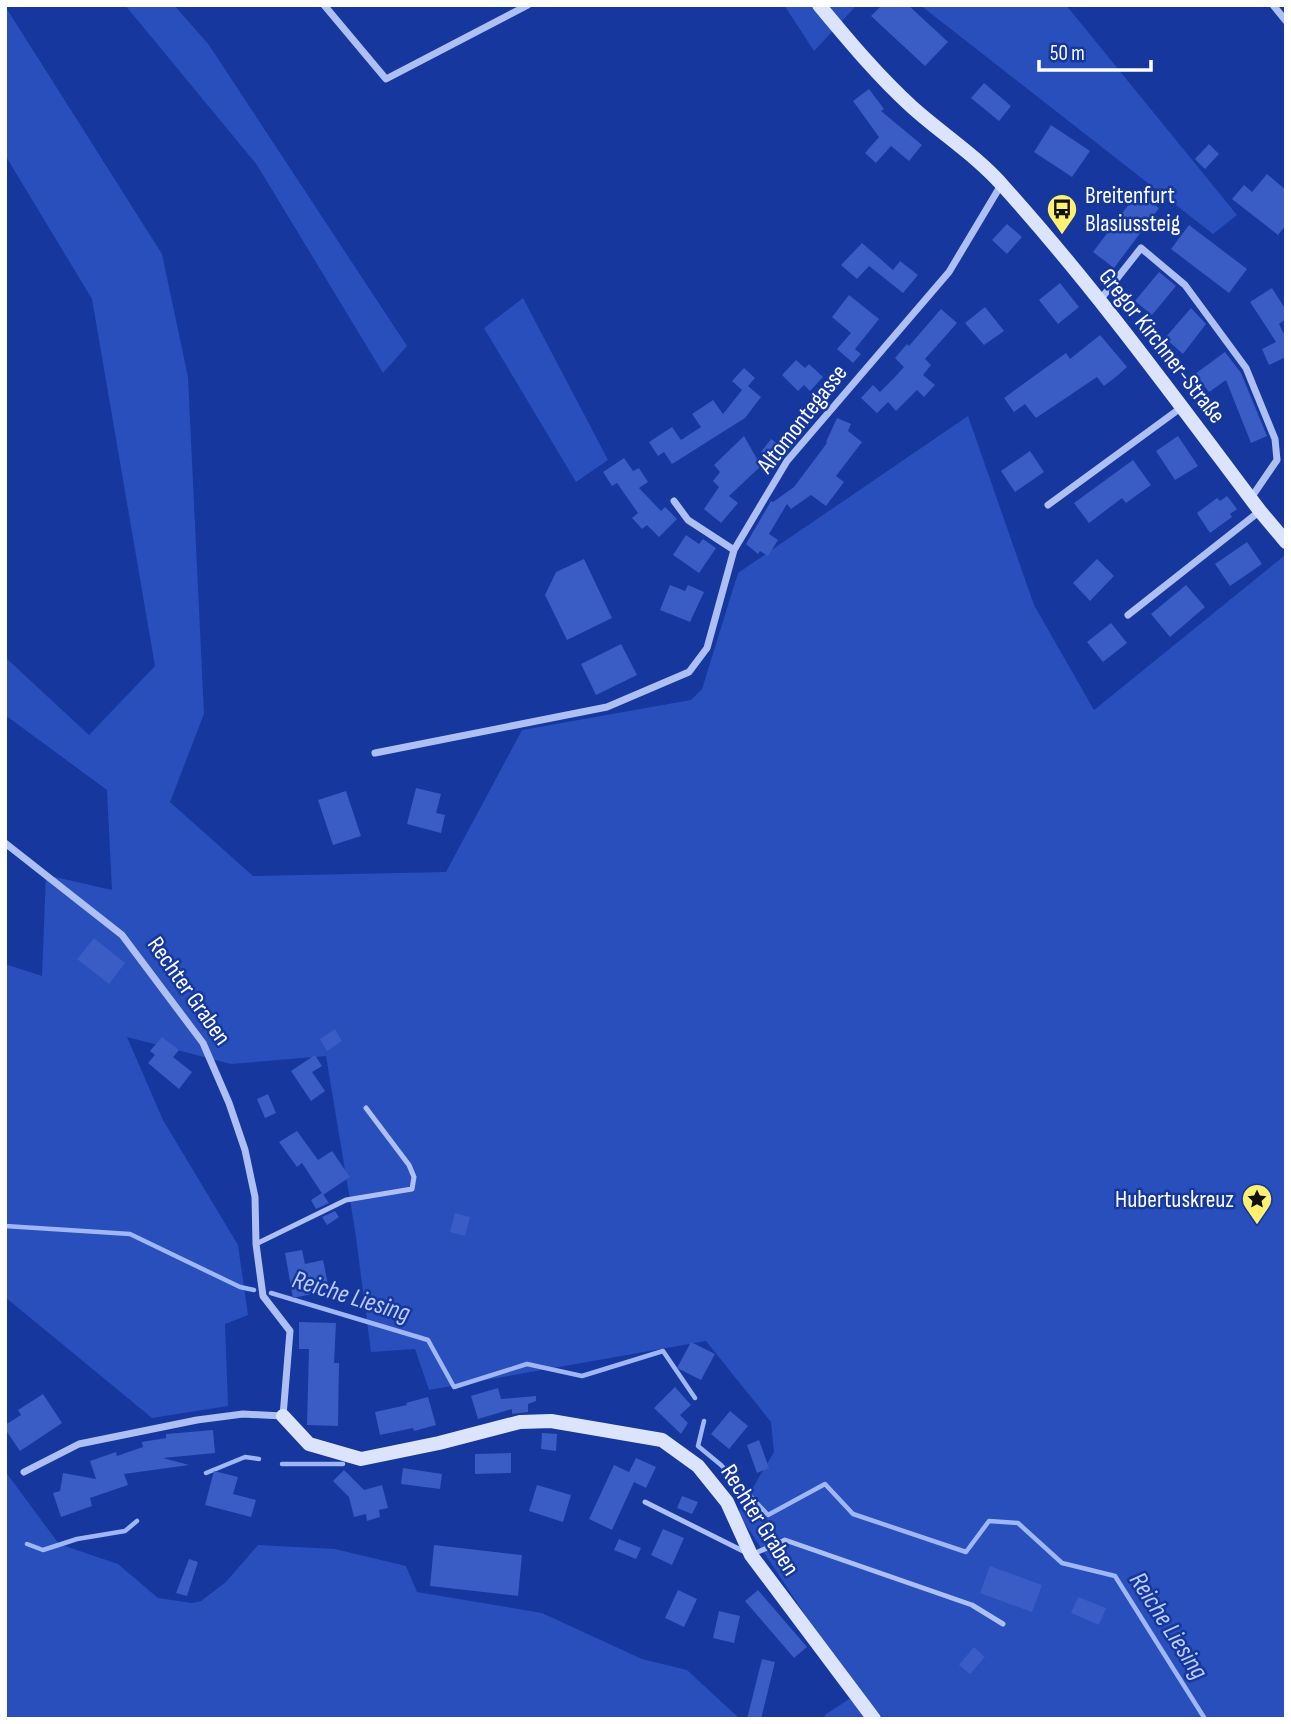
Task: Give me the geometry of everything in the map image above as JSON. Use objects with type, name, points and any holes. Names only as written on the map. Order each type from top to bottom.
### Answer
[{"type":"street","points":[[324,5],[386,79],[528,5]]},
{"type":"street","name":"Gregor Kirchner-Straße","points":[[819,5],[911,107],[1002,184],[1100,301],[1286,542]]},
{"type":"street","points":[[1273,5],[1286,21]]},
{"type":"street","name":"Altomontegasse","points":[[376,752],[607,707],[689,672],[707,648],[734,550],[787,461],[949,272],[1002,184]]},
{"type":"street","points":[[1100,301],[1141,248],[1185,285],[1246,368],[1275,439],[1277,460],[1251,498]]},
{"type":"street","points":[[1048,505],[1182,407]]},
{"type":"street","points":[[674,501],[688,520],[734,550]]},
{"type":"street","points":[[1128,615],[1260,511]]},
{"type":"street","name":"Rechter Graben","points":[[5,843],[122,935],[202,1043],[229,1103],[245,1150],[255,1197],[256,1244],[263,1296],[290,1331],[283,1416],[309,1444],[361,1459],[520,1422],[551,1421],[662,1440],[698,1466],[727,1502],[751,1555],[874,1719]]},
{"type":"street","points":[[24,1472],[79,1444],[197,1419],[243,1414],[283,1416]]},
{"type":"lane","points":[[256,1244],[346,1200],[412,1189],[414,1177],[409,1165],[366,1108]]},
{"type":"lane","points":[[645,1502],[751,1555],[785,1541],[972,1605],[1003,1624]]},
{"type":"shaded area","points":[[125,5],[174,5],[209,45],[407,346],[383,373],[257,165]]},
{"type":"shaded area","points":[[784,5],[857,5],[814,51]]},
{"type":"shaded area","points":[[920,5],[1066,5],[1237,215],[1213,234]]},
{"type":"shaded area","points":[[5,6],[162,254],[188,377],[204,714],[170,802],[253,876],[446,872],[522,730],[691,700],[702,689],[738,573],[968,416],[1034,605],[1094,710],[1284,556],[1286,558],[1286,1719],[823,1719],[826,1714],[857,1694],[738,1513],[774,1452],[771,1422],[706,1341],[429,1390],[415,1349],[371,1352],[355,1230],[326,1056],[231,1064],[127,1037],[163,1120],[238,1245],[248,1315],[225,1324],[228,1406],[152,1418],[5,1297],[5,964],[42,976],[46,875],[112,890],[107,790],[5,715],[5,657],[89,735],[155,666],[92,299],[5,155]]},
{"type":"shaded area","points":[[523,298],[608,460],[576,482],[484,328]]},
{"type":"shaded area","points":[[5,1471],[59,1544],[118,1564],[158,1598],[192,1603],[201,1601],[226,1582],[258,1545],[335,1549],[406,1566],[417,1592],[542,1613],[642,1659],[687,1670],[740,1719],[5,1719]]},
{"type":"building","points":[[882,5],[908,5],[948,42],[925,66],[871,16]]},
{"type":"building","points":[[984,83],[1011,106],[999,121],[971,98]]},
{"type":"building","points":[[869,89],[884,109],[881,111],[922,145],[909,161],[891,146],[876,163],[865,153],[879,137],[853,101]]},
{"type":"building","points":[[1051,125],[1090,151],[1072,177],[1034,152]]},
{"type":"building","points":[[1209,144],[1219,154],[1205,169],[1195,159]]},
{"type":"building","points":[[1267,174],[1286,190],[1286,225],[1278,235],[1232,199],[1244,185],[1252,192]]},
{"type":"building","points":[[1138,192],[1159,208],[1114,268],[1093,252]]},
{"type":"building","points":[[1007,224],[1022,237],[1007,254],[992,240]]},
{"type":"building","points":[[1189,225],[1247,269],[1229,293],[1171,249]]},
{"type":"building","points":[[862,243],[893,270],[900,261],[918,275],[903,293],[869,266],[857,279],[841,265]]},
{"type":"building","points":[[1159,272],[1176,286],[1152,315],[1135,301]]},
{"type":"building","points":[[1060,283],[1079,307],[1058,324],[1039,300]]},
{"type":"building","points":[[1272,288],[1286,310],[1286,319],[1279,324],[1286,338],[1286,357],[1269,365],[1262,349],[1276,342],[1250,302]]},
{"type":"building","points":[[849,295],[879,319],[855,349],[861,354],[853,363],[837,349],[851,333],[832,317]]},
{"type":"building","points":[[985,307],[1004,331],[984,345],[965,323]]},
{"type":"building","points":[[1191,308],[1206,324],[1183,354],[1165,338]]},
{"type":"building","points":[[941,309],[957,323],[925,359],[931,365],[923,375],[935,385],[924,397],[917,390],[896,411],[888,402],[877,413],[861,398],[873,385],[880,392],[904,367],[895,358]]},
{"type":"building","points":[[1100,335],[1127,367],[1104,386],[1097,377],[1036,418],[1025,404],[1014,412],[1004,398],[1066,353],[1070,359]]},
{"type":"building","points":[[1225,352],[1241,373],[1267,436],[1251,443],[1226,380],[1209,392],[1195,374]]},
{"type":"building","points":[[796,360],[805,368],[809,364],[823,377],[810,391],[804,385],[798,391],[782,375]]},
{"type":"building","points":[[744,368],[755,378],[748,386],[761,397],[745,418],[672,464],[664,452],[658,456],[649,442],[672,427],[681,440],[701,427],[692,414],[713,400],[723,414],[742,390],[732,381]]},
{"type":"building","points":[[837,418],[851,424],[848,431],[862,442],[836,476],[844,482],[826,506],[811,495],[791,509],[787,504],[769,534],[778,540],[768,556],[760,551],[758,554],[746,544],[771,501],[794,487],[827,443]]},
{"type":"building","points":[[744,436],[761,466],[729,496],[738,503],[721,523],[704,509],[719,487],[713,481],[720,472],[714,465]]},
{"type":"building","points":[[1178,436],[1198,466],[1175,480],[1156,451]]},
{"type":"building","points":[[771,439],[784,449],[774,462],[761,452]]},
{"type":"building","points":[[1030,451],[1044,472],[1015,492],[1001,471]]},
{"type":"building","points":[[624,458],[633,471],[639,468],[648,482],[639,488],[661,511],[665,507],[677,519],[659,537],[647,525],[642,529],[632,518],[638,513],[617,483],[612,486],[603,472]]},
{"type":"building","points":[[1133,460],[1151,485],[1126,503],[1122,498],[1089,523],[1074,503]]},
{"type":"building","points":[[1227,496],[1237,509],[1230,514],[1232,517],[1210,533],[1197,513],[1217,498],[1220,501]]},
{"type":"building","points":[[686,535],[699,544],[703,539],[716,548],[699,573],[673,555]]},
{"type":"building","points":[[1247,542],[1262,564],[1230,586],[1215,564]]},
{"type":"building","points":[[584,559],[612,618],[567,640],[545,595],[556,572]]},
{"type":"building","points":[[1097,559],[1114,576],[1090,601],[1073,583]]},
{"type":"building","points":[[670,585],[685,591],[688,585],[704,592],[690,622],[660,610]]},
{"type":"building","points":[[1186,585],[1205,607],[1170,637],[1151,614]]},
{"type":"building","points":[[1111,623],[1127,643],[1103,662],[1087,642]]},
{"type":"building","points":[[621,644],[637,675],[596,695],[581,664]]},
{"type":"building","points":[[416,788],[441,794],[436,813],[445,815],[441,833],[407,824]]},
{"type":"building","points":[[346,791],[361,836],[333,845],[318,800]]},
{"type":"building","points":[[94,938],[125,963],[109,984],[77,959]]},
{"type":"building","points":[[335,1029],[342,1041],[327,1051],[320,1039]]},
{"type":"building","points":[[162,1037],[179,1050],[173,1057],[192,1072],[179,1089],[148,1063],[155,1055],[150,1051]]},
{"type":"building","points":[[315,1055],[322,1066],[312,1072],[325,1091],[311,1101],[291,1071]]},
{"type":"building","points":[[268,1094],[276,1113],[265,1118],[257,1099]]},
{"type":"building","points":[[297,1131],[318,1160],[332,1151],[350,1177],[323,1195],[302,1163],[297,1167],[279,1142]]},
{"type":"building","points":[[322,1193],[329,1203],[316,1209],[311,1200]]},
{"type":"building","points":[[335,1211],[339,1217],[327,1225],[322,1217]]},
{"type":"building","points":[[455,1213],[470,1217],[465,1236],[450,1232]]},
{"type":"building","points":[[302,1250],[305,1264],[323,1260],[328,1284],[316,1286],[317,1293],[293,1298],[285,1253]]},
{"type":"building","points":[[299,1322],[336,1323],[334,1363],[339,1363],[338,1426],[307,1425],[309,1349],[299,1349]]},
{"type":"building","points":[[691,1342],[715,1354],[701,1380],[677,1368]]},
{"type":"building","points":[[675,1387],[691,1405],[680,1415],[688,1423],[681,1434],[654,1408]]},
{"type":"building","points":[[498,1388],[501,1399],[536,1396],[536,1401],[528,1404],[528,1412],[512,1414],[512,1409],[478,1419],[471,1396]]},
{"type":"building","points":[[43,1394],[62,1423],[20,1451],[5,1425],[21,1415],[18,1410]]},
{"type":"building","points":[[428,1397],[436,1425],[380,1435],[375,1412]]},
{"type":"building","points":[[730,1411],[748,1426],[729,1449],[711,1434]]},
{"type":"building","points":[[213,1430],[215,1453],[163,1458],[189,1465],[124,1474],[128,1485],[90,1498],[92,1506],[61,1517],[53,1493],[60,1491],[63,1473],[96,1479],[90,1461],[143,1447],[142,1442],[166,1438],[166,1434]]},
{"type":"building","points":[[542,1433],[557,1434],[556,1451],[541,1449]]},
{"type":"building","points":[[759,1440],[769,1468],[757,1473],[747,1445]]},
{"type":"building","points":[[511,1453],[511,1473],[475,1474],[475,1454]]},
{"type":"building","points":[[636,1458],[656,1467],[646,1488],[634,1482],[612,1530],[589,1519],[614,1465],[629,1472]]},
{"type":"building","points":[[403,1468],[442,1474],[440,1489],[401,1484]]},
{"type":"building","points":[[344,1470],[364,1490],[382,1485],[388,1508],[379,1510],[380,1517],[367,1521],[366,1514],[354,1517],[349,1497],[333,1481]]},
{"type":"building","points":[[214,1471],[238,1477],[233,1494],[256,1500],[251,1517],[205,1505]]},
{"type":"building","points":[[537,1485],[571,1495],[563,1522],[529,1511]]},
{"type":"building","points":[[682,1496],[698,1502],[692,1514],[677,1508]]},
{"type":"building","points":[[663,1529],[684,1538],[672,1565],[651,1555]]},
{"type":"building","points":[[619,1539],[641,1548],[636,1559],[614,1550]]},
{"type":"building","points":[[434,1545],[522,1555],[518,1596],[430,1586]]},
{"type":"building","points":[[189,1559],[198,1562],[187,1596],[176,1593]]},
{"type":"building","points":[[990,1566],[1042,1585],[1032,1612],[980,1593]]},
{"type":"building","points":[[678,1590],[697,1599],[684,1627],[665,1618]]},
{"type":"building","points":[[758,1590],[807,1647],[794,1658],[745,1601]]},
{"type":"building","points":[[1078,1597],[1106,1608],[1099,1625],[1071,1613]]},
{"type":"building","points":[[719,1611],[740,1616],[734,1643],[713,1638]]},
{"type":"building","points":[[974,1647],[985,1657],[970,1674],[959,1665]]},
{"type":"building","points":[[762,1659],[775,1662],[761,1719],[747,1719]]},
{"type":"waterway","name":"Reiche Liesing","points":[[5,1226],[130,1234],[240,1287],[254,1290]]},
{"type":"waterway","name":"Reiche Liesing","points":[[271,1293],[428,1340],[454,1387],[527,1364],[582,1376],[663,1351],[695,1398]]},
{"type":"waterway","name":"Reiche Liesing","points":[[704,1421],[698,1446],[721,1465],[768,1515],[825,1484],[853,1514],[966,1552],[989,1521],[1018,1523],[1062,1563],[1115,1576],[1205,1719]]},
{"type":"waterway","points":[[206,1473],[245,1457],[259,1459]]},
{"type":"waterway","points":[[282,1464],[343,1464]]},
{"type":"waterway","points":[[27,1544],[43,1550],[77,1539],[125,1531],[137,1521]]},
{"type":"place","name":"Breitenfurt Blasiussteig","points":[[1062,236]]},
{"type":"place","name":"Hubertuskreuz","points":[[1257,1226]]}]
